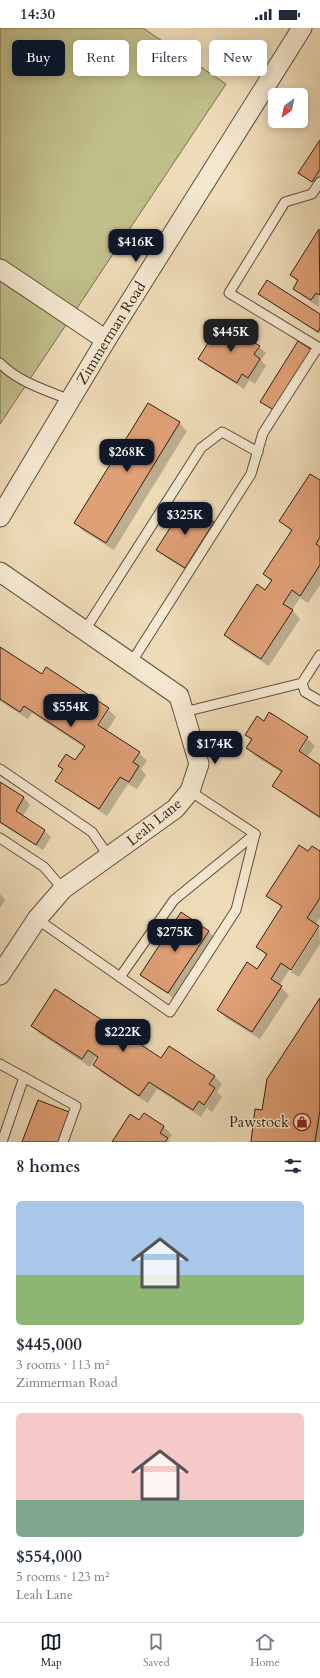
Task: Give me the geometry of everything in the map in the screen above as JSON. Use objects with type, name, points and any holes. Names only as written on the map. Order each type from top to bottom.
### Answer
[{"type":"street","name":"Zimmerman Road","points":[[0,517],[106,340],[302,28]]},
{"type":"street","points":[[0,269],[106,340]]},
{"type":"street","name":"Leah Lane","points":[[0,572],[179,696],[199,764],[190,791],[175,809],[63,889],[37,918],[0,975]]},
{"type":"lane","points":[[131,663],[251,474],[263,433],[319,348],[229,293],[285,202],[312,194],[320,182]]},
{"type":"lane","points":[[0,363],[6,369],[33,385],[70,400]]},
{"type":"lane","points":[[85,630],[201,448],[222,432],[258,452]]},
{"type":"lane","points":[[184,712],[302,683],[320,655]]},
{"type":"lane","points":[[302,683],[305,692],[320,701]]},
{"type":"lane","points":[[0,769],[92,832],[109,857]]},
{"type":"lane","points":[[190,791],[255,834]]},
{"type":"lane","points":[[120,977],[174,900],[255,834]]},
{"type":"lane","points":[[37,918],[170,1012],[236,910],[255,834]]},
{"type":"lane","points":[[0,838],[44,867],[63,889]]},
{"type":"lane","points":[[0,1064],[76,1106],[63,1142]]},
{"type":"lane","points":[[2,1142],[24,1077]]},
{"type":"shaded area","points":[[0,28],[143,28],[161,40],[137,40],[137,76],[201,76],[201,67],[209,73],[209,76],[214,76],[226,84],[0,424]]},
{"type":"building","points":[[320,140],[320,169],[312,182],[298,173]]},
{"type":"building","points":[[319,229],[320,295],[316,293],[311,300],[293,289],[298,280],[290,275]]},
{"type":"building","points":[[267,280],[320,314],[320,328],[318,332],[258,294]]},
{"type":"building","points":[[221,322],[260,346],[254,354],[260,359],[248,378],[242,374],[237,383],[198,359]]},
{"type":"building","points":[[298,341],[312,350],[274,410],[260,402]]},
{"type":"building","points":[[148,403],[180,422],[106,543],[74,523]]},
{"type":"building","points":[[310,474],[320,480],[320,537],[316,544],[320,547],[320,565],[300,596],[292,590],[283,604],[293,610],[261,659],[224,635],[257,584],[265,590],[272,580],[263,574],[292,530],[279,521]]},
{"type":"building","points":[[186,503],[214,522],[185,568],[156,550]]},
{"type":"building","points":[[0,647],[42,674],[46,667],[109,708],[98,725],[140,752],[133,762],[139,766],[129,782],[120,777],[99,809],[55,781],[63,769],[58,766],[66,754],[75,760],[85,746],[24,706],[20,712],[0,699]]},
{"type":"building","points":[[269,712],[308,737],[299,751],[320,765],[320,817],[272,786],[282,771],[246,748],[252,739],[245,735],[257,716],[264,721]]},
{"type":"building","points":[[0,782],[24,797],[16,811],[45,830],[36,845],[0,822]]},
{"type":"building","points":[[299,845],[308,851],[312,846],[320,851],[320,898],[307,918],[319,926],[291,970],[281,963],[271,979],[282,986],[252,1032],[217,1010],[247,962],[257,969],[267,954],[256,947],[282,906],[266,896]]},
{"type":"building","points":[[181,912],[209,931],[168,993],[140,975]]},
{"type":"building","points":[[55,989],[105,1022],[100,1031],[110,1037],[116,1028],[161,1058],[169,1046],[215,1076],[209,1084],[215,1088],[204,1105],[199,1101],[193,1110],[149,1082],[139,1096],[93,1065],[98,1057],[88,1050],[82,1059],[31,1026]]},
{"type":"building","points":[[320,998],[320,1110],[315,1142],[251,1142],[255,1109],[262,1110],[267,1079]]},
{"type":"building","points":[[38,1100],[69,1112],[58,1142],[22,1142]]},
{"type":"building","points":[[144,1113],[164,1126],[160,1133],[168,1138],[165,1142],[112,1142],[130,1114],[139,1120]]},
{"type":"place","name":"Pawstock","points":[[302,1122]]}]
